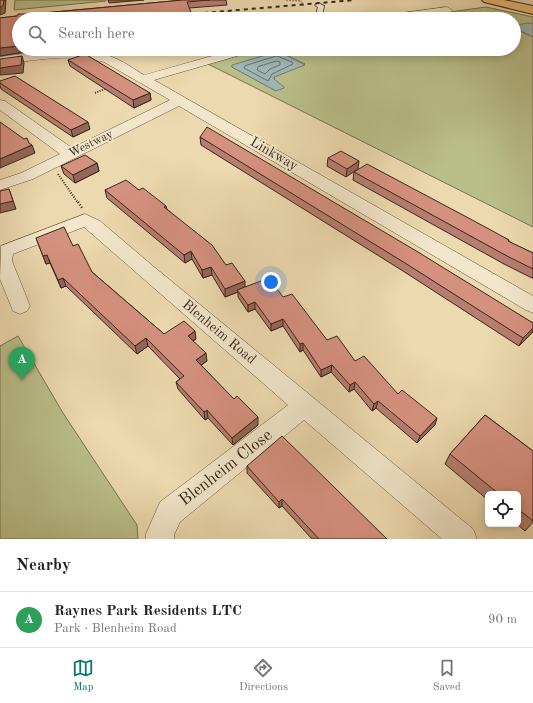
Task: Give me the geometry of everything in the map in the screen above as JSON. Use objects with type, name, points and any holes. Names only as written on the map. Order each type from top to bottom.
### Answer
[{"type":"main road","points":[[488,0],[533,10]]},
{"type":"street","points":[[431,12],[446,10]]},
{"type":"street","name":"Linkway","points":[[0,61],[49,56]]},
{"type":"street","name":"Linkway","points":[[100,56],[108,58],[533,305]]},
{"type":"street","points":[[140,77],[222,56]]},
{"type":"street","name":"Westway","points":[[0,185],[27,176],[181,100]]},
{"type":"street","points":[[0,104],[70,154]]},
{"type":"street","points":[[20,306],[3,261],[3,256],[7,250],[85,220]]},
{"type":"street","name":"Blenheim Road","points":[[85,220],[94,225],[146,271],[463,539]]},
{"type":"street","name":"Blenheim Close","points":[[160,539],[160,534],[170,512],[305,405]]},
{"type":"lane","points":[[318,5],[321,6],[320,12]]},
{"type":"path","points":[[286,0],[300,0],[304,6]]},
{"type":"path","points":[[95,93],[140,77]]},
{"type":"path","points":[[48,165],[57,172],[82,209],[85,220]]},
{"type":"green space","points":[[15,0],[106,0],[106,1],[14,10]]},
{"type":"green space","points":[[486,7],[510,12],[450,12]]},
{"type":"green space","points":[[521,14],[533,17],[533,24],[528,23],[521,26]]},
{"type":"green space","points":[[521,32],[533,37],[533,227],[208,64],[236,56],[263,56],[232,67],[276,91],[274,77],[305,64],[288,56],[521,56]]},
{"type":"green space","points":[[18,336],[63,413],[137,525],[138,539],[0,539],[0,346]]},
{"type":"water","points":[[521,24],[533,24],[533,37],[521,31]]},
{"type":"water","points":[[262,56],[288,56],[305,65],[274,77],[274,79],[284,87],[276,91],[232,67],[232,65]]},
{"type":"building","points":[[0,0],[4,0],[3,6],[0,7]]},
{"type":"building","points":[[183,0],[210,0],[187,2],[191,12],[54,12]]},
{"type":"building","points":[[12,17],[12,47],[0,48],[0,18]]},
{"type":"building","points":[[22,56],[21,65],[0,68],[0,59]]},
{"type":"building","points":[[79,56],[88,56],[150,93],[133,100],[68,60]]},
{"type":"building","points":[[15,76],[88,122],[71,130],[0,83],[0,81]]},
{"type":"building","points":[[0,122],[24,139],[27,138],[29,143],[32,145],[0,159]]},
{"type":"building","points":[[207,127],[418,252],[533,323],[533,328],[523,338],[405,263],[200,137]]},
{"type":"building","points":[[341,151],[359,161],[347,169],[328,158]]},
{"type":"building","points":[[85,155],[97,163],[73,175],[61,166]]},
{"type":"building","points":[[367,164],[509,240],[508,241],[533,253],[533,269],[354,172]]},
{"type":"building","points":[[126,180],[139,190],[143,188],[166,206],[164,207],[212,245],[226,265],[232,263],[245,281],[225,289],[211,267],[202,270],[191,251],[184,255],[105,190]]},
{"type":"building","points":[[9,189],[13,201],[0,204],[0,191]]},
{"type":"building","points":[[64,227],[73,246],[78,244],[92,272],[164,334],[184,321],[195,331],[188,336],[206,353],[196,360],[234,399],[237,396],[258,417],[232,438],[207,410],[204,412],[176,382],[184,376],[146,338],[135,346],[63,278],[58,280],[47,255],[43,256],[36,238]]},
{"type":"building","points":[[269,278],[283,297],[292,294],[327,340],[337,336],[355,361],[364,356],[398,394],[402,390],[437,418],[420,436],[378,401],[374,404],[355,382],[350,385],[332,365],[321,370],[303,343],[300,344],[283,319],[271,324],[255,302],[248,305],[237,290]]},
{"type":"building","points":[[485,415],[533,451],[533,521],[521,511],[521,491],[495,491],[450,454]]},
{"type":"building","points":[[282,436],[387,539],[319,539],[282,499],[279,502],[247,466]]},
{"type":"railway","points":[[215,12],[355,0]]},
{"type":"place","name":"Raynes Park Residents LTC","points":[[22,380]]}]
